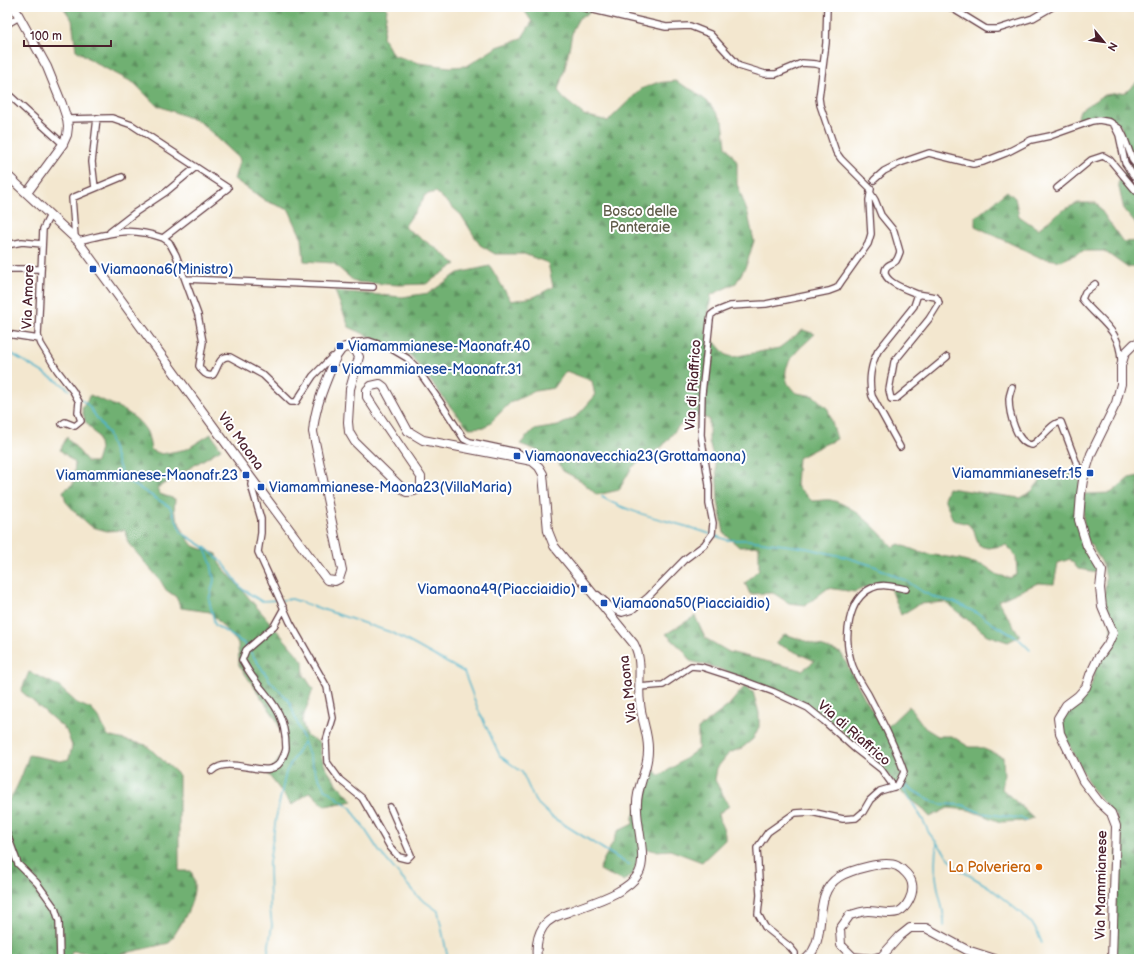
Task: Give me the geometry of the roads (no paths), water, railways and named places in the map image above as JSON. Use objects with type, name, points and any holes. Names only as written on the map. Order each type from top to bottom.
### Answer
[{"type":"main road","points":[[14,7],[18,17],[47,66],[67,118],[68,131],[64,144],[27,193]]},
{"type":"main road","name":"Via Maona","points":[[7,175],[77,239],[324,577],[333,581],[339,579],[342,570],[313,432],[316,408],[336,357],[343,348],[350,347]]},
{"type":"main road","name":"Via Mammianese","points":[[1112,959],[1116,826],[1111,813],[1083,781],[1060,733],[1058,718],[1066,705],[1086,688],[1098,658],[1108,644],[1112,634],[1102,607],[1100,588],[1102,571],[1087,546],[1079,520],[1083,480],[1090,454],[1116,403],[1121,384],[1121,366],[1125,353],[1134,344],[1139,343]]},
{"type":"main road","points":[[350,347],[356,351],[359,357],[350,389],[348,422],[349,432],[355,442],[406,492],[417,491],[421,486],[421,476],[367,397],[368,390],[374,384],[380,384],[384,387],[408,431],[423,440],[532,461]]},
{"type":"main road","name":"Via Maona","points":[[532,461],[539,467],[543,474],[548,531],[554,546],[593,592],[634,644],[637,650],[640,658],[640,704],[646,730],[648,750],[637,796],[636,810],[642,855],[639,872],[624,889],[552,918],[542,928],[536,946],[537,959]]},
{"type":"main road","points":[[806,959],[811,955],[817,943],[822,903],[826,892],[832,883],[838,877],[858,869],[880,864],[896,865],[906,872],[912,884],[911,895],[907,906],[897,912],[866,911],[850,915],[840,929],[841,945],[853,957],[872,959],[882,956],[900,936],[910,928],[926,928],[967,950],[995,959]]},
{"type":"street","points":[[581,7],[666,27],[690,26],[710,34],[738,66],[765,74],[776,74],[802,63],[823,66]]},
{"type":"street","points":[[827,7],[826,43],[819,98],[820,106],[833,146],[841,159],[871,191],[881,215],[894,231],[900,252],[895,261],[887,266],[884,272],[885,277],[892,283],[917,294],[936,298],[939,304],[929,319],[894,362],[889,390],[891,399],[896,399],[947,357]]},
{"type":"street","points":[[950,7],[986,29],[998,29],[1033,18],[1052,7]]},
{"type":"street","points":[[1134,7],[1139,9]]},
{"type":"street","points":[[7,24],[18,17]]},
{"type":"street","points":[[7,93],[64,144]]},
{"type":"street","points":[[67,118],[112,118],[132,125],[228,188],[163,238]]},
{"type":"street","points":[[95,188],[92,162],[97,118]]},
{"type":"street","points":[[874,180],[880,174],[900,163],[929,153],[973,164],[1006,153],[1031,140],[1050,136],[1092,121],[1099,120],[1116,125],[1123,134],[1133,161],[1139,168]]},
{"type":"street","points":[[1110,122],[1119,135],[1125,162],[1139,184]]},
{"type":"street","points":[[1057,188],[1091,160],[1103,156],[1110,160],[1136,191],[1139,192]]},
{"type":"street","points":[[108,234],[136,212],[166,192],[196,167]]},
{"type":"street","points":[[871,191],[876,173]]},
{"type":"street","points":[[122,177],[72,198],[77,239],[131,231],[163,238],[171,245],[198,315],[203,342],[199,366],[203,372],[211,376],[214,374],[221,360],[224,357],[230,357],[263,375],[292,402],[296,402],[312,376],[332,357],[336,357]]},
{"type":"street","name":"Via di Riaffrico","points":[[593,592],[616,611],[622,613],[632,610],[648,597],[684,560],[704,545],[712,534],[713,523],[709,504],[709,485],[701,435],[702,393],[711,315],[714,312],[730,306],[779,302],[837,288],[868,244],[871,234],[869,200],[871,191]]},
{"type":"street","name":"Via Amore","points":[[50,215],[43,229],[38,336],[53,363],[79,402],[78,412],[81,421],[75,426],[65,422],[62,424]]},
{"type":"street","points":[[7,245],[22,242],[42,244]]},
{"type":"street","points":[[7,269],[41,269]]},
{"type":"street","points":[[184,279],[373,288]]},
{"type":"street","points":[[1095,284],[1085,292],[1082,299],[1089,308],[1111,329],[1118,342],[1121,366]]},
{"type":"street","points":[[900,447],[872,396],[872,365],[876,355],[914,306],[917,294]]},
{"type":"street","points":[[7,334],[39,339]]},
{"type":"street","name":"Via Maona","points":[[350,347],[354,343],[369,341],[390,348],[407,358],[415,366],[464,439],[470,442],[517,452],[532,461]]},
{"type":"street","points":[[1012,387],[1009,399],[1011,411],[1015,428],[1024,443],[1032,445],[1036,443],[1056,423],[1060,422],[1083,480]]},
{"type":"street","points":[[252,479],[251,485],[261,519],[261,533],[258,552],[284,608],[327,687],[332,718],[326,741],[326,762],[340,780],[362,798],[390,847],[399,857],[407,859],[411,855],[390,807]]},
{"type":"street","name":"Via di Riaffrico","points":[[795,959],[795,954],[790,946],[765,927],[758,914],[760,895],[757,848],[768,832],[795,813],[811,812],[843,819],[856,818],[863,812],[870,800],[880,791],[897,786],[904,772],[902,764],[888,732],[851,662],[847,641],[851,614],[856,602],[864,592],[873,587],[885,586],[906,589]]},
{"type":"street","points":[[212,771],[215,768],[231,764],[267,770],[276,767],[282,762],[286,750],[284,731],[278,710],[254,679],[242,660],[246,650],[274,626],[284,608]]},
{"type":"street","name":"Via di Riaffrico","points":[[639,687],[663,685],[691,666],[702,667],[760,687],[808,708],[881,769],[894,787]]},
{"type":"street","points":[[7,834],[18,864],[37,883],[55,908],[59,921],[60,959]]},
{"type":"waterway","points":[[7,351],[62,384],[69,390]]},
{"type":"waterway","points":[[80,399],[88,405],[108,434],[123,478],[170,507],[182,533],[204,547],[211,563],[214,580],[209,600],[215,625],[245,644],[247,647]]},
{"type":"waterway","points":[[602,497],[614,504],[641,514],[710,534]]},
{"type":"waterway","points":[[713,535],[727,540],[748,540],[806,548],[845,557],[874,566],[908,582],[923,592],[936,598],[954,602],[979,614],[1019,639],[1030,650]]},
{"type":"waterway","points":[[205,547],[224,564],[242,589],[261,601],[279,600]]},
{"type":"waterway","points":[[282,600],[292,599],[393,633],[464,672],[478,709],[500,756],[522,772],[535,801],[552,817],[629,865]]},
{"type":"waterway","points":[[249,650],[271,682],[289,701],[315,771],[324,788],[351,808],[379,851],[417,896],[438,911],[448,959]]},
{"type":"waterway","points":[[267,959],[272,925],[270,909],[269,863],[276,818],[286,772],[303,742]]},
{"type":"waterway","points":[[900,783],[923,820],[929,833],[957,868],[989,887],[1022,914],[1036,929],[1042,943]]},
{"type":"waterway","points":[[901,783],[929,800],[940,804],[963,805],[981,813],[1027,820]]},
{"type":"waterway","points":[[937,844],[935,855],[936,872],[944,926]]},
{"type":"place","name":"Viamaona6(Ministro)","points":[[93,269]]},
{"type":"place","name":"Viamammianese-Maonafr.40","points":[[340,346]]},
{"type":"place","name":"Viamammianese-Maonafr.31","points":[[334,369]]},
{"type":"place","name":"Viamaonavecchia23(Grottamaona)","points":[[517,456]]},
{"type":"place","name":"Viamammianesefr.15","points":[[1090,473]]},
{"type":"place","name":"Viamammianese-Maonafr.23","points":[[246,475]]},
{"type":"place","name":"Viamammianese-Maona23(VillaMaria)","points":[[261,487]]},
{"type":"place","name":"Viamaona49(Piacciaidio)","points":[[584,589]]},
{"type":"place","name":"Viamaona50(Piacciaidio)","points":[[604,603]]},
{"type":"place","name":"La Polveriera","points":[[1039,867]]},
{"type":"park label","name":"Bosco delle Panteraie","points":[[640,220]]}]
